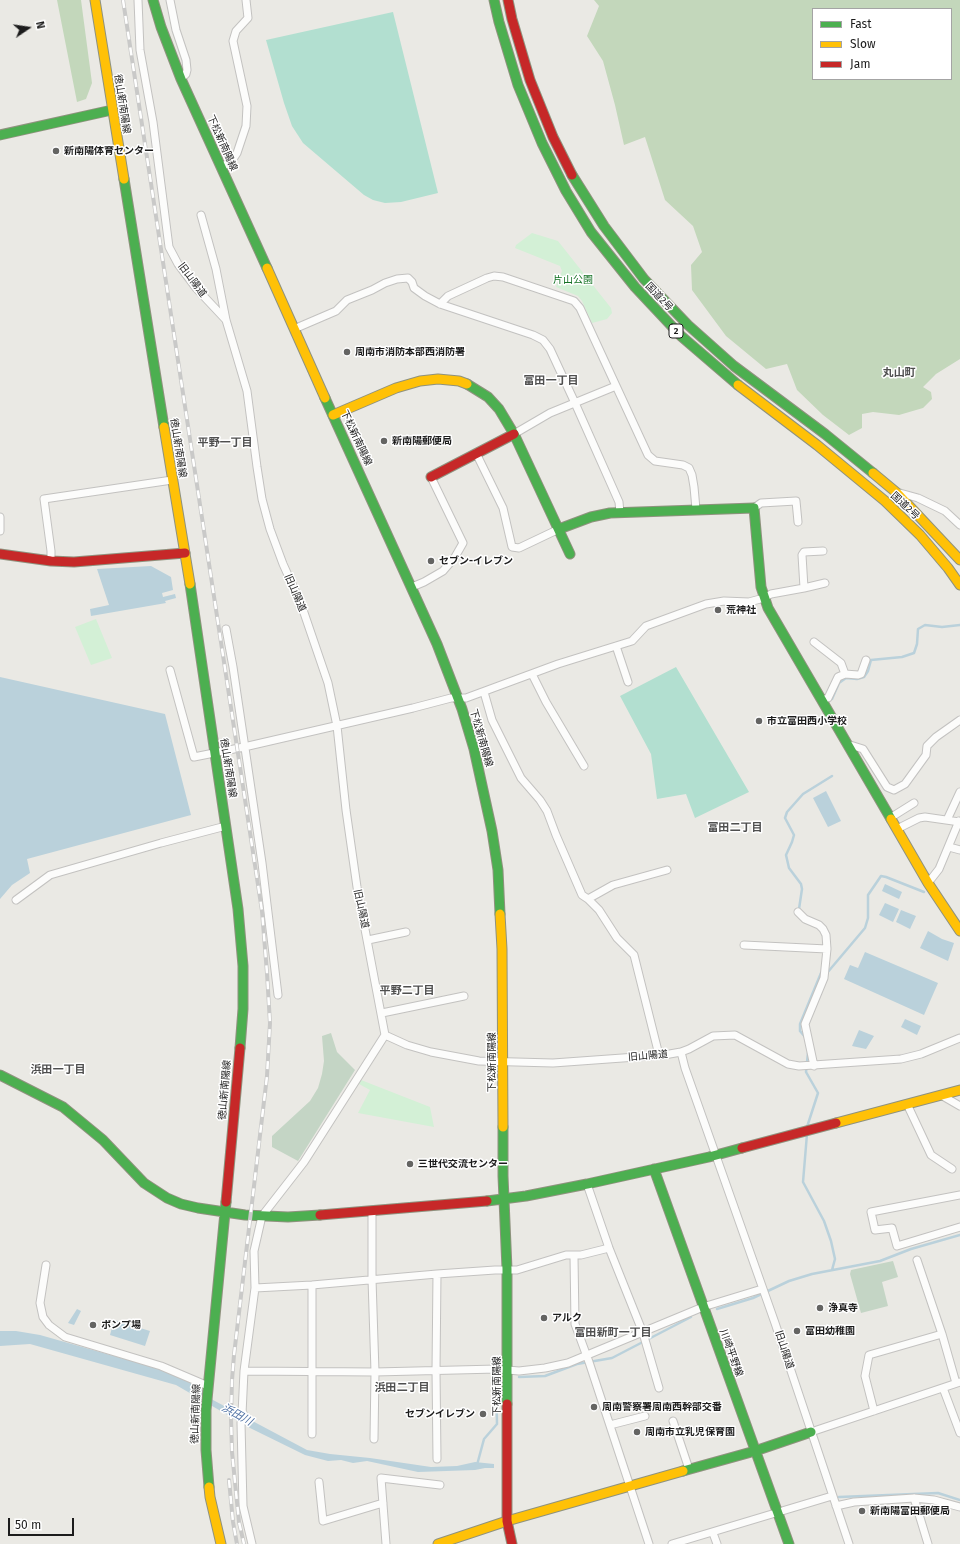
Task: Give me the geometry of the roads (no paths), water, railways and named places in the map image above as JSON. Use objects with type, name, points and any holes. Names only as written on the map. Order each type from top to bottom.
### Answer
[{"type":"main road","name":"徳山新南陽線","points":[[95,0],[185,554],[238,909],[243,980],[243,1009],[238,1076],[206,1404],[206,1450],[210,1497],[220,1544]]},
{"type":"main road","name":"下松新南陽線","points":[[153,0],[161,27],[181,79],[437,644],[458,698],[474,748],[481,778],[498,870],[502,949],[504,1198],[507,1269],[508,1369],[507,1521],[512,1544]]},
{"type":"main road","name":"国道2号","points":[[494,0],[518,85],[542,142],[566,191],[591,232],[635,287],[681,336],[726,376],[817,445],[885,501],[920,535],[948,568],[960,585]]},
{"type":"main road","name":"国道2号","points":[[508,0],[530,80],[553,137],[576,182],[604,226],[644,278],[688,325],[734,366],[825,434],[897,493],[960,560]]},
{"type":"main road","points":[[0,135],[112,110]]},
{"type":"main road","points":[[333,414],[396,388],[420,381],[438,379],[459,380],[473,387],[488,397],[499,409],[514,434],[570,554]]},
{"type":"main road","points":[[431,477],[514,434]]},
{"type":"main road","points":[[559,529],[591,517],[620,513],[754,508],[761,587],[768,608],[928,883],[960,930]]},
{"type":"main road","points":[[0,554],[51,561],[74,562],[185,554]]},
{"type":"main road","points":[[0,1075],[63,1107],[103,1140],[144,1183],[167,1198],[181,1204],[198,1208],[262,1216],[288,1217],[469,1204],[588,1184],[715,1155],[960,1090]]},
{"type":"main road","name":"川崎平野線","points":[[654,1169],[789,1544]]},
{"type":"main road","points":[[438,1544],[507,1521],[755,1451],[811,1432]]},
{"type":"street","name":"旧山陽道","points":[[138,0],[140,50],[153,122],[170,247],[178,264],[196,288],[226,320],[249,401],[262,499],[270,529],[314,641],[328,683],[336,726],[357,888],[386,1035],[407,1045],[431,1052],[479,1061],[553,1063],[681,1052],[685,1068],[849,1544]]},
{"type":"street","points":[[170,0],[176,30],[186,60],[186,74],[181,79]]},
{"type":"street","points":[[221,167],[231,162],[237,153],[246,126],[246,106],[233,41],[236,32],[248,18],[246,0]]},
{"type":"street","points":[[201,216],[216,269],[226,320]]},
{"type":"street","points":[[440,304],[448,296],[494,276],[503,277],[574,301],[580,308],[648,455],[655,461],[683,465],[689,468],[692,475],[696,509]]},
{"type":"street","points":[[294,329],[336,311],[347,300],[385,283],[397,279],[408,278],[412,282],[414,288],[440,304],[533,335],[542,340],[550,349],[575,403],[618,502],[620,513]]},
{"type":"street","points":[[514,434],[550,413],[616,386]]},
{"type":"street","points":[[476,453],[503,508],[512,547],[520,548],[559,529]]},
{"type":"street","points":[[412,587],[443,571],[455,557],[463,543],[431,477]]},
{"type":"street","points":[[51,561],[44,499],[172,480]]},
{"type":"street","points":[[897,493],[918,498],[944,511],[960,525]]},
{"type":"street","points":[[754,508],[761,503],[796,501],[798,522]]},
{"type":"street","points":[[0,517],[0,531]]},
{"type":"street","points":[[804,588],[802,555],[804,552],[823,551]]},
{"type":"street","points":[[170,670],[194,757],[336,726],[451,698],[466,698],[558,664],[632,641],[646,626],[706,604],[724,601],[749,602],[764,598],[771,594],[825,583]]},
{"type":"street","points":[[226,628],[262,863],[278,995]]},
{"type":"street","points":[[814,642],[842,663],[845,674]]},
{"type":"street","points":[[616,646],[628,682]]},
{"type":"street","points":[[822,700],[828,698],[838,677],[845,674],[858,676],[861,674],[866,660]]},
{"type":"street","points":[[532,674],[546,702],[584,766]]},
{"type":"street","points":[[484,692],[492,720],[521,778],[540,800],[547,811],[582,895],[599,910],[617,938],[634,956],[659,1055]]},
{"type":"street","points":[[847,744],[863,749],[887,787],[894,790],[905,784],[926,755],[928,746],[960,720]]},
{"type":"street","points":[[947,820],[960,792]]},
{"type":"street","points":[[890,818],[914,803]]},
{"type":"street","points":[[897,829],[925,816],[960,821],[939,869],[928,883]]},
{"type":"street","points":[[16,900],[50,875],[226,826]]},
{"type":"street","points":[[949,847],[960,850]]},
{"type":"street","points":[[588,899],[613,885],[668,870]]},
{"type":"street","points":[[798,912],[805,919],[819,925],[826,935],[827,949],[824,978],[805,1024],[814,1066]]},
{"type":"street","points":[[368,940],[406,932]]},
{"type":"street","points":[[744,945],[827,949]]},
{"type":"street","points":[[382,1013],[464,996]]},
{"type":"street","points":[[252,1544],[243,1506],[241,1423],[243,1414],[244,1371],[255,1288],[254,1251],[262,1216],[304,1162],[386,1035]]},
{"type":"street","points":[[681,1052],[712,1036],[735,1035],[788,1064],[814,1066],[901,1058],[921,1054],[960,1038]]},
{"type":"street","points":[[941,1095],[960,1106]]},
{"type":"street","points":[[906,1104],[931,1155],[952,1169]]},
{"type":"street","points":[[588,1184],[609,1248],[647,1344],[659,1388]]},
{"type":"street","points":[[960,1195],[871,1212],[874,1230],[892,1228],[897,1246],[960,1227]]},
{"type":"street","points":[[372,1211],[372,1279],[375,1372],[374,1439]]},
{"type":"street","points":[[255,1288],[312,1285],[507,1269],[517,1270],[566,1255],[581,1255],[609,1248]]},
{"type":"street","points":[[574,1256],[575,1324],[649,1544]]},
{"type":"street","points":[[811,1432],[958,1383],[917,1260]]},
{"type":"street","points":[[46,1265],[40,1303],[43,1316],[49,1325],[64,1337],[161,1366],[208,1388]]},
{"type":"street","points":[[437,1274],[437,1459]]},
{"type":"street","points":[[312,1285],[312,1434]]},
{"type":"street","points":[[244,1371],[375,1372],[508,1369],[519,1371],[545,1368],[588,1359],[703,1307],[762,1289]]},
{"type":"street","points":[[874,1411],[864,1376],[869,1355],[942,1334]]},
{"type":"street","points":[[943,1388],[960,1433]]},
{"type":"street","points":[[610,1425],[645,1416]]},
{"type":"street","points":[[674,1421],[689,1469]]},
{"type":"street","points":[[386,1544],[381,1478],[440,1484]]},
{"type":"street","points":[[318,1482],[323,1521],[383,1504]]},
{"type":"street","points":[[672,1544],[713,1533],[832,1496]]},
{"type":"street","points":[[914,1498],[928,1544]]},
{"type":"street","points":[[836,1506],[854,1502],[914,1498],[934,1500],[960,1507]]},
{"type":"street","points":[[713,1533],[717,1544]]},
{"type":"water","points":[[151,566],[171,577],[173,590],[162,593],[163,597],[175,594],[176,598],[165,601],[166,603],[91,616],[90,609],[109,605],[97,569]]},
{"type":"water","points":[[0,677],[165,714],[191,815],[27,859],[30,873],[12,885],[0,899]]},
{"type":"water","points":[[826,791],[841,821],[828,827],[813,798]]},
{"type":"water","points":[[885,884],[902,892],[899,899],[882,891]]},
{"type":"water","points":[[885,903],[899,909],[893,922],[879,915]]},
{"type":"water","points":[[901,910],[916,916],[910,929],[896,922]]},
{"type":"water","points":[[928,931],[942,939],[954,943],[948,961],[920,948]]},
{"type":"water","points":[[865,952],[938,983],[924,1015],[844,979],[850,965],[858,968]]},
{"type":"water","points":[[905,1019],[921,1026],[917,1035],[901,1027]]},
{"type":"water","points":[[859,1030],[874,1036],[866,1049],[852,1046]]},
{"type":"water","points":[[77,1309],[81,1311],[74,1325],[68,1323]]},
{"type":"water","points":[[114,1320],[150,1331],[145,1346],[110,1335]]},
{"type":"water","name":"浜田川","points":[[0,1331],[16,1331],[40,1335],[160,1369],[198,1386],[213,1400],[307,1450],[431,1467],[457,1466],[475,1462],[494,1464],[494,1468],[418,1472],[367,1461],[353,1463],[341,1460],[328,1461],[305,1455],[250,1428],[176,1385],[30,1344],[0,1346]]},
{"type":"waterway","points":[[832,699],[839,683],[846,678],[857,679],[864,677],[868,671],[871,660],[902,657],[914,653],[917,644],[918,629],[925,625],[942,627],[960,625]]},
{"type":"waterway","points":[[799,909],[802,889],[801,884],[789,868],[786,855],[794,835],[785,818],[787,812],[803,794],[832,776]]},
{"type":"waterway","points":[[805,1037],[800,1031],[800,1024],[821,973],[827,973],[865,928],[868,918],[868,895],[881,876],[924,892]]},
{"type":"waterway","points":[[807,1127],[818,1093],[806,1072],[808,1053]]},
{"type":"waterway","points":[[807,1134],[803,1182],[824,1221],[831,1241],[835,1259],[832,1270]]},
{"type":"waterway","points":[[717,1309],[753,1298],[789,1281],[812,1274],[880,1261],[911,1249],[960,1235]]},
{"type":"waterway","points":[[519,1377],[545,1376],[577,1364],[612,1358],[691,1317]]},
{"type":"waterway","points":[[477,1465],[484,1439],[497,1424],[496,1379]]},
{"type":"waterway","points":[[839,1497],[938,1493],[960,1500]]},
{"type":"railway","points":[[123,0],[262,911],[267,973],[270,1023],[267,1076],[232,1380],[232,1452],[239,1522],[244,1544]]},
{"type":"railway","points":[[229,1480],[233,1522],[237,1544]]},
{"type":"place","name":"新南陽体育センター","points":[[56,151]]},
{"type":"place","name":"周南市消防本部西消防署","points":[[347,352]]},
{"type":"place","name":"新南陽郵便局","points":[[384,441]]},
{"type":"place","name":"セブン-イレブン","points":[[431,561]]},
{"type":"place","name":"荒神社","points":[[718,610]]},
{"type":"place","name":"市立富田西小学校","points":[[759,721]]},
{"type":"place","name":"三世代交流センター","points":[[410,1164]]},
{"type":"place","name":"浄真寺","points":[[820,1308]]},
{"type":"place","name":"アルク","points":[[544,1318]]},
{"type":"place","name":"ポンプ場","points":[[93,1325]]},
{"type":"place","name":"富田幼稚園","points":[[797,1331]]},
{"type":"place","name":"周南警察署周南西幹部交番","points":[[594,1407]]},
{"type":"place","name":"セブンイレブン","points":[[483,1414]]},
{"type":"place","name":"周南市立乳児保育園","points":[[637,1432]]},
{"type":"place","name":"新南陽富田郵便局","points":[[862,1511]]},
{"type":"district","name":"丸山町","points":[[899,373]]},
{"type":"district","name":"富田一丁目","points":[[551,381]]},
{"type":"district","name":"平野一丁目","points":[[225,443]]},
{"type":"district","name":"富田二丁目","points":[[735,828]]},
{"type":"district","name":"平野二丁目","points":[[407,991]]},
{"type":"district","name":"浜田一丁目","points":[[58,1070]]},
{"type":"district","name":"富田新町一丁目","points":[[613,1333]]},
{"type":"district","name":"浜田二丁目","points":[[402,1388]]},
{"type":"park label","name":"片山公園","points":[[573,280]]}]
